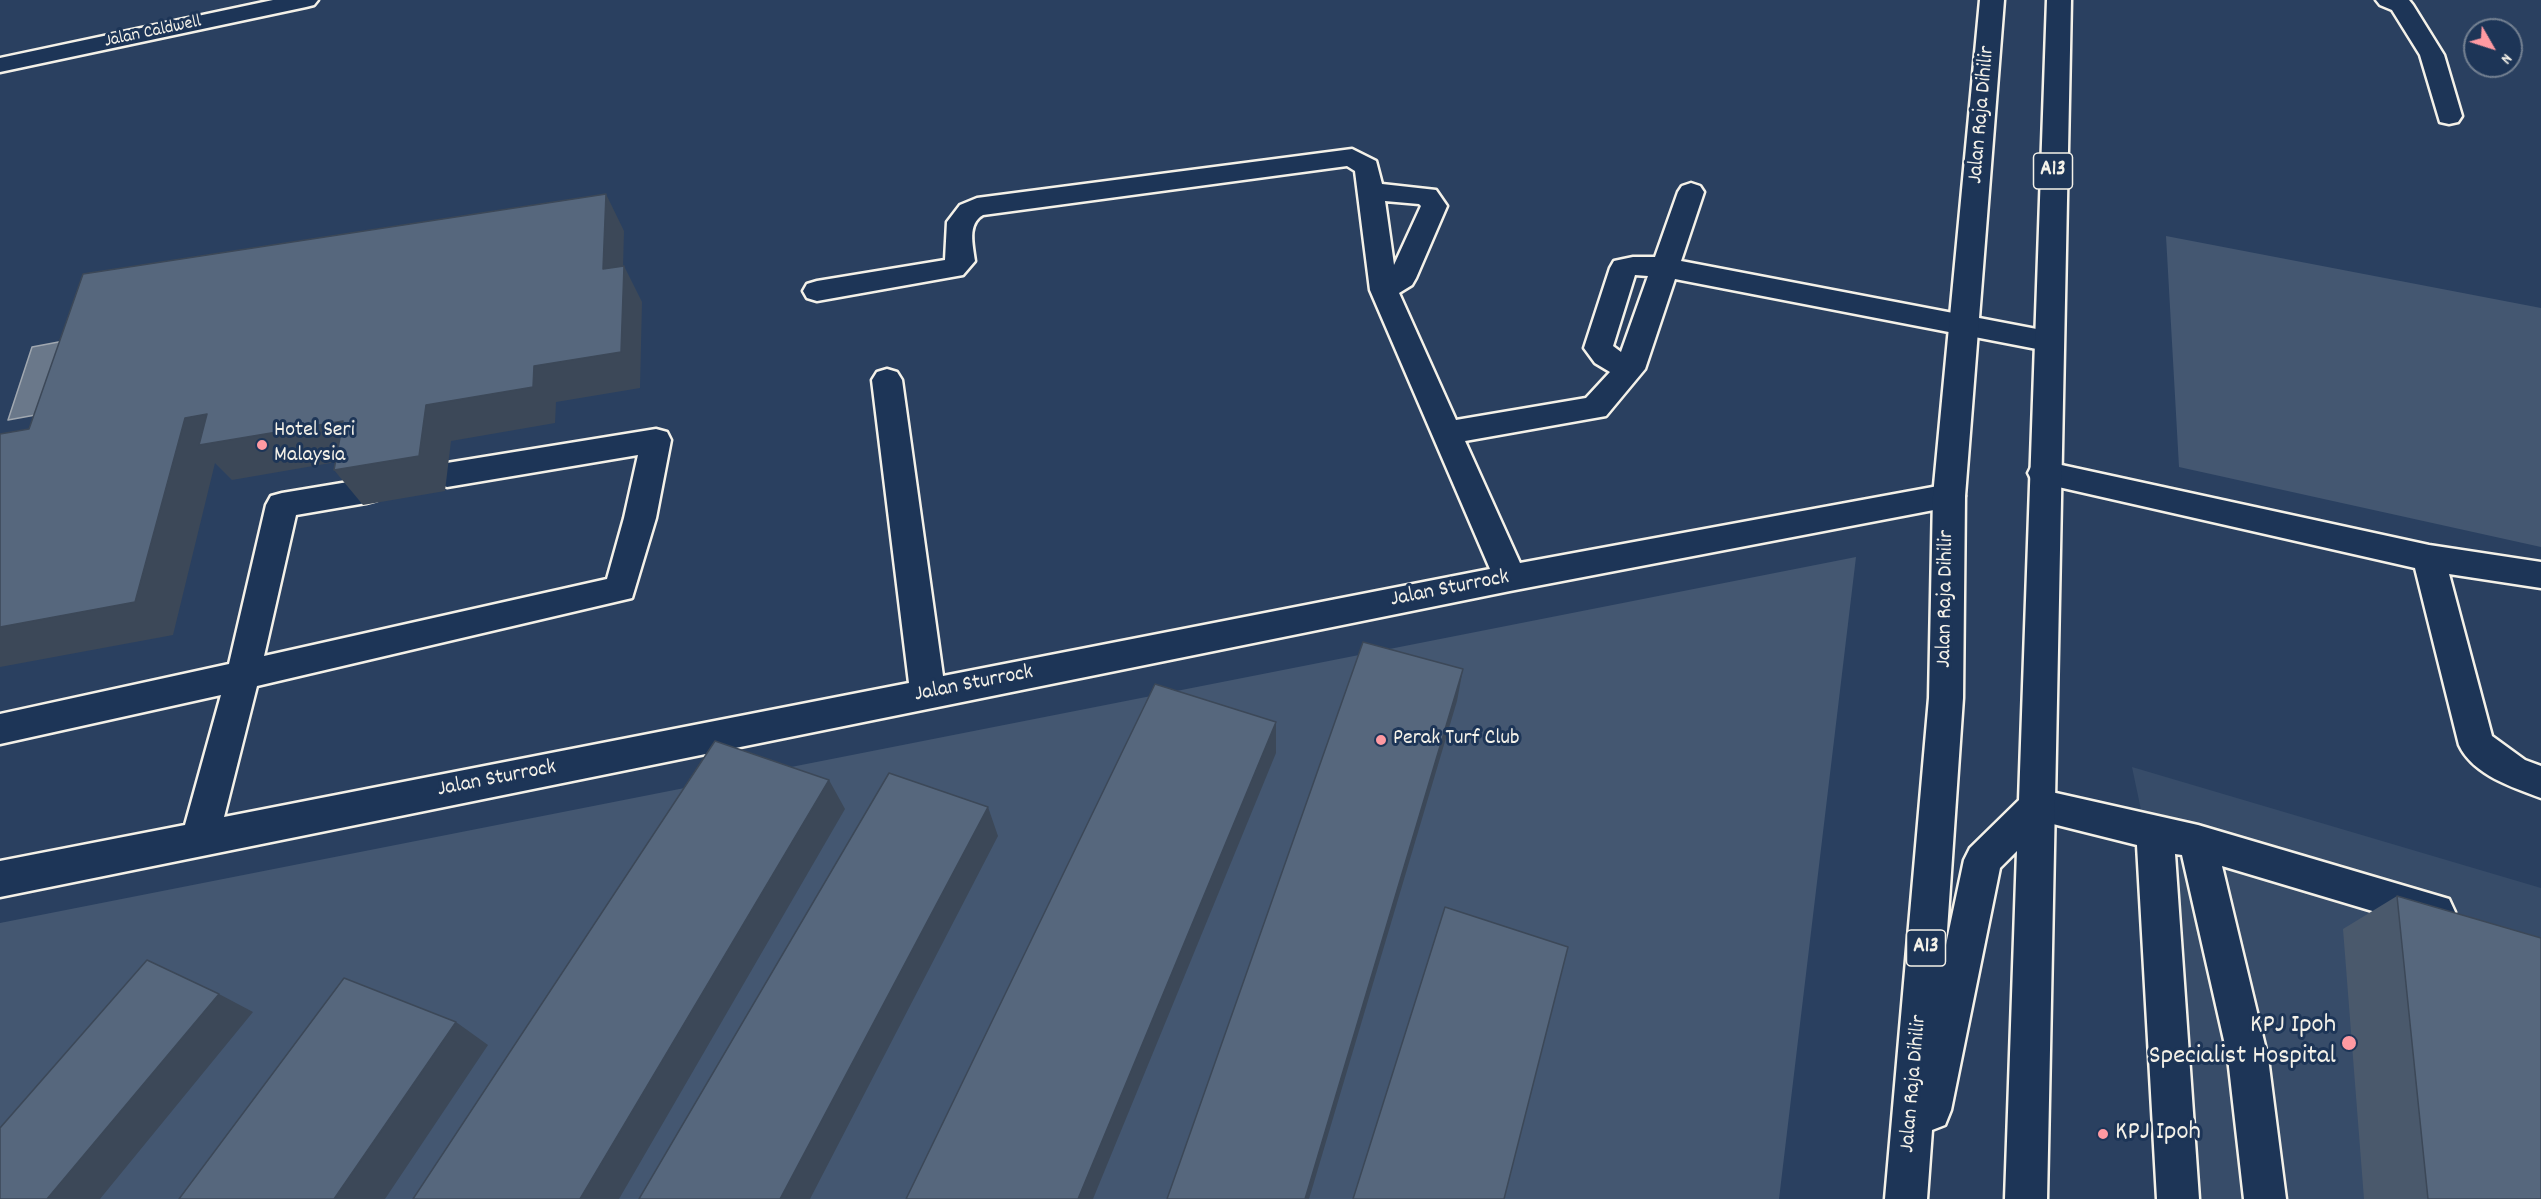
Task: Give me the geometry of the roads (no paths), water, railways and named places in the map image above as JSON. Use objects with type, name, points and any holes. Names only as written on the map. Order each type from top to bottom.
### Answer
[{"type":"main road","name":"Jalan Caldwell","points":[[0,65],[306,0]]},
{"type":"main road","name":"Jalan Raja Dihilir","points":[[1905,1199],[1946,698],[1949,496],[1966,326],[1992,0]]},
{"type":"main road","name":"A13","points":[[2026,1199],[2038,804],[2043,473],[2059,0]]},
{"type":"main road","points":[[2388,0],[2401,5],[2432,55],[2449,116]]},
{"type":"main road","points":[[817,291],[953,268],[961,261],[960,219],[965,212],[977,207],[1352,157],[1367,167],[1384,290],[1510,578]]},
{"type":"main road","points":[[1370,191],[1427,196],[1434,206],[1402,278],[1384,290]]},
{"type":"main road","points":[[1446,433],[1594,408],[1630,369],[1691,192]]},
{"type":"main road","points":[[1630,369],[1605,356],[1599,348],[1624,268],[1633,266],[1665,267],[2048,342]]},
{"type":"main road","points":[[887,380],[928,694]]},
{"type":"main road","points":[[0,729],[620,589],[640,518],[656,440],[447,476]]},
{"type":"main road","points":[[2043,473],[2429,558],[2541,575]]},
{"type":"main road","points":[[200,839],[243,675],[282,505],[366,490]]},
{"type":"main road","name":"Jalan Sturrock","points":[[0,879],[1510,578],[1949,496]]},
{"type":"main road","points":[[2429,558],[2477,745],[2512,771],[2541,782]]},
{"type":"main road","points":[[1911,1199],[1983,860],[2038,804],[2198,842],[2472,922]]},
{"type":"main road","points":[[2155,831],[2178,1199]]},
{"type":"main road","points":[[2198,842],[2248,1058],[2265,1199]]},
{"type":"place","name":"Hotel Seri Malaysia","points":[[262,445]]},
{"type":"place","name":"Perak Turf Club","points":[[1381,740]]},
{"type":"place","name":"KPJ Ipoh Specialist Hospital","points":[[2349,1043]]},
{"type":"place","name":"KPJ Ipoh","points":[[2103,1134]]}]
